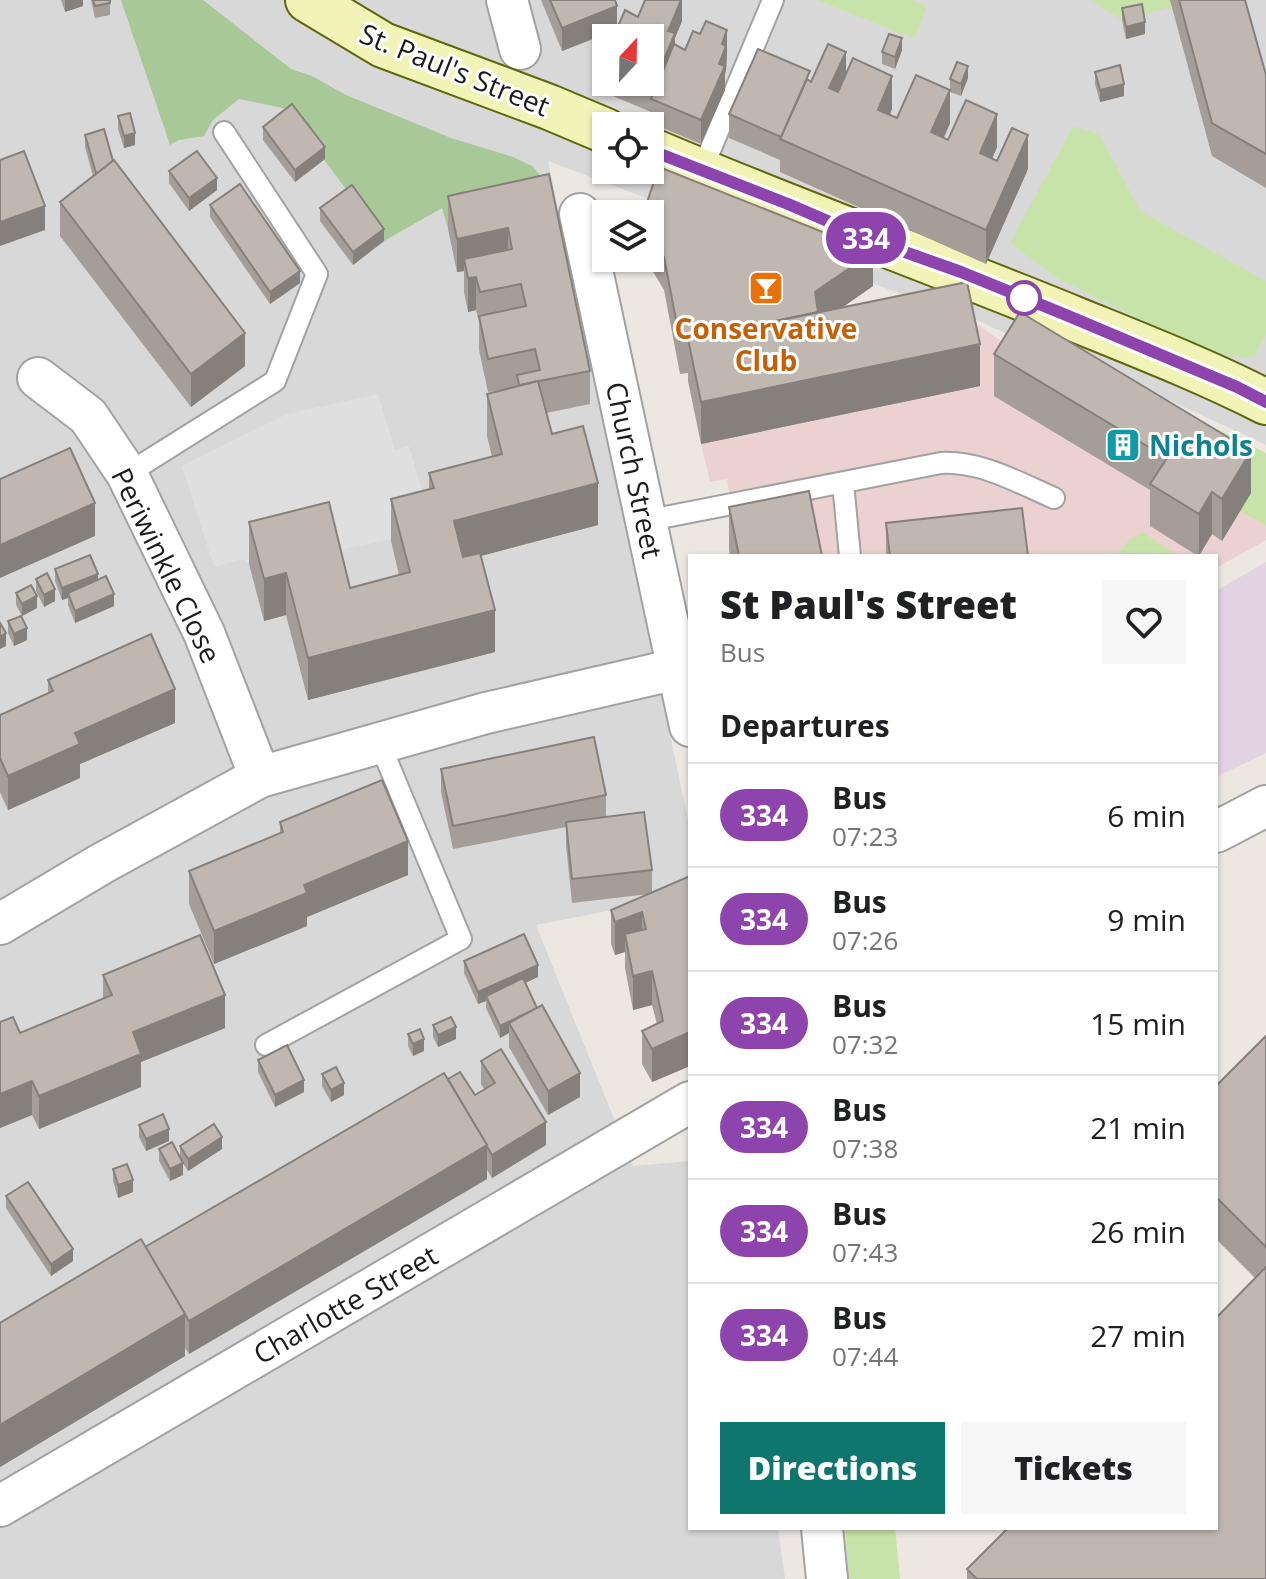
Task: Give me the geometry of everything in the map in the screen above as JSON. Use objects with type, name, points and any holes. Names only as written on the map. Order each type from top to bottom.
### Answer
[{"type":"main road","name":"St. Paul's Street","points":[[308,0],[383,45],[592,125]]},
{"type":"main road","points":[[664,156],[874,241],[961,272],[1237,387],[1266,402]]},
{"type":"street","name":"St. Paul's Street","points":[[507,0],[520,49]]},
{"type":"street","name":"Church Street","points":[[580,214],[688,717]]},
{"type":"street","name":"Periwinkle Close","points":[[38,378],[88,416],[127,474],[204,633],[260,777]]},
{"type":"street","points":[[0,924],[101,864],[260,777],[486,713],[677,669]]},
{"type":"street","points":[[1218,831],[1266,806]]},
{"type":"street","name":"Charlotte Street","points":[[0,1506],[688,1103]]},
{"type":"street","points":[[822,1530],[827,1579]]},
{"type":"lane","points":[[701,172],[773,0]]},
{"type":"lane","points":[[127,474],[275,381],[317,274],[224,132]]},
{"type":"lane","points":[[645,521],[941,463],[961,462],[979,466],[1054,498]]},
{"type":"lane","points":[[843,483],[850,554]]},
{"type":"lane","points":[[266,1045],[461,939],[380,744]]},
{"type":"shaded area","points":[[0,0],[1266,0],[1266,445],[1158,395],[1108,381],[968,316],[957,315],[664,205],[664,200],[652,200],[609,184],[664,184],[664,112],[592,112],[592,178],[548,161],[688,820],[688,895],[536,925],[633,1166],[688,1161],[688,1530],[778,1530],[785,1579],[0,1579]]},
{"type":"shaded area","points":[[967,324],[977,324],[1020,354],[1251,493],[1240,511],[1266,526],[1266,540],[1218,567],[1218,554],[730,554],[729,549],[738,546],[727,479],[710,482],[701,444]]},
{"type":"shaded area","points":[[378,394],[395,450],[409,446],[434,530],[331,552],[249,564],[243,559],[214,567],[182,466],[287,414]]},
{"type":"shaded area","points":[[1266,562],[1266,753],[1218,776],[1218,590]]},
{"type":"green space","points":[[121,0],[203,0],[291,69],[451,138],[532,166],[539,174],[545,203],[448,229],[442,208],[384,241],[292,116],[297,111],[239,99],[213,120],[204,136],[179,140],[170,145]]},
{"type":"green space","points":[[817,0],[911,0],[927,6],[914,39]]},
{"type":"green space","points":[[1091,0],[1173,0],[1172,7],[1122,20]]},
{"type":"green space","points":[[1073,126],[1100,135],[1140,211],[1266,281],[1266,334],[1254,357],[1212,356],[1057,278],[1010,243]]},
{"type":"green space","points":[[1198,420],[1266,453],[1266,526],[1240,511],[1251,493]]},
{"type":"green space","points":[[1142,532],[1176,554],[1118,554],[1129,540]]},
{"type":"green space","points":[[845,1530],[895,1530],[900,1579],[849,1579]]},
{"type":"building","points":[[93,0],[110,0],[110,3],[95,6]]},
{"type":"building","points":[[550,0],[615,0],[617,6],[562,28]]},
{"type":"building","points":[[645,0],[681,0],[668,31],[675,33],[664,60],[664,24],[619,24],[625,10],[638,17]]},
{"type":"building","points":[[1179,0],[1245,0],[1266,75],[1266,154],[1212,123]]},
{"type":"building","points":[[1142,4],[1145,22],[1126,27],[1122,8]]},
{"type":"building","points":[[706,21],[727,30],[722,44],[726,46],[719,64],[725,66],[701,120],[651,99],[652,96],[664,96],[664,68],[674,44],[685,50],[693,31],[700,34]]},
{"type":"building","points":[[889,34],[902,38],[895,57],[882,52]]},
{"type":"building","points":[[828,44],[846,52],[829,88],[838,92],[853,58],[892,76],[878,110],[897,118],[916,75],[950,90],[931,132],[948,140],[966,100],[997,114],[980,153],[997,161],[1012,128],[1028,135],[986,230],[780,139],[807,79],[811,82]]},
{"type":"building","points":[[758,49],[810,71],[781,137],[729,114]]},
{"type":"building","points":[[957,62],[968,66],[961,84],[950,79]]},
{"type":"building","points":[[1120,65],[1124,84],[1100,90],[1095,72]]},
{"type":"building","points":[[292,104],[325,147],[295,170],[263,127]]},
{"type":"building","points":[[130,113],[135,133],[124,136],[118,116]]},
{"type":"building","points":[[104,129],[113,161],[96,173],[85,135]]},
{"type":"building","points":[[24,151],[45,206],[0,222],[0,160]]},
{"type":"building","points":[[197,151],[217,178],[189,198],[169,171]]},
{"type":"building","points":[[114,160],[245,333],[191,374],[60,202]]},
{"type":"building","name":"Conservative Club","points":[[664,169],[873,252],[815,292],[818,312],[680,341],[664,257],[664,200],[648,200],[653,184],[664,184]]},
{"type":"building","points":[[549,174],[590,371],[519,385],[517,375],[540,370],[535,349],[488,359],[479,316],[526,306],[521,284],[480,292],[476,277],[468,278],[464,259],[512,249],[508,228],[457,239],[448,196]]},
{"type":"building","points":[[240,184],[300,271],[270,292],[210,205]]},
{"type":"building","points":[[352,185],[384,229],[353,252],[320,208]]},
{"type":"building","points":[[967,282],[980,344],[701,402],[688,339]]},
{"type":"building","points":[[1020,312],[1251,451],[1222,499],[1212,492],[1199,514],[1150,484],[1167,458],[994,354]]},
{"type":"building","points":[[538,381],[552,434],[583,426],[598,483],[454,521],[463,557],[480,553],[495,610],[308,658],[286,573],[264,579],[249,522],[329,502],[350,588],[410,572],[391,499],[434,488],[429,473],[502,454],[487,394]]},
{"type":"building","points":[[70,448],[95,503],[0,545],[0,479]]},
{"type":"building","points":[[809,491],[822,554],[739,554],[729,507]]},
{"type":"building","points":[[1022,508],[1028,554],[890,554],[886,523]]},
{"type":"building","points":[[90,555],[98,574],[62,588],[55,569]]},
{"type":"building","points":[[47,573],[55,589],[44,595],[36,579]]},
{"type":"building","points":[[106,576],[114,594],[75,611],[68,593]]},
{"type":"building","points":[[31,585],[37,596],[22,604],[16,593]]},
{"type":"building","points":[[21,616],[27,628],[14,634],[8,621]]},
{"type":"building","points":[[0,623],[6,633],[0,637]]},
{"type":"building","points":[[151,634],[175,689],[75,733],[80,744],[8,776],[0,758],[0,715],[53,691],[48,680]]},
{"type":"building","points":[[594,737],[606,795],[453,826],[441,769]]},
{"type":"building","points":[[382,780],[408,841],[304,885],[307,893],[214,931],[189,871],[283,832],[280,822]]},
{"type":"building","points":[[644,812],[652,870],[572,879],[566,822]]},
{"type":"building","points":[[688,877],[688,1033],[652,1049],[642,1031],[663,1021],[652,971],[633,976],[625,934],[646,929],[642,912],[615,922],[611,910]]},
{"type":"building","points":[[524,934],[538,965],[478,992],[464,961]]},
{"type":"building","points":[[200,935],[225,995],[133,1032],[141,1054],[39,1096],[32,1081],[0,1094],[0,1022],[13,1017],[20,1033],[112,995],[103,975]]},
{"type":"building","points":[[523,978],[537,1008],[500,1026],[486,996]]},
{"type":"building","points":[[542,1005],[580,1073],[548,1091],[509,1023]]},
{"type":"building","points":[[451,1017],[456,1027],[438,1035],[433,1025]]},
{"type":"building","points":[[420,1029],[424,1039],[413,1044],[408,1034]]},
{"type":"building","points":[[1266,1036],[1266,1247],[1218,1199],[1218,1084]]},
{"type":"building","points":[[287,1045],[304,1080],[275,1095],[258,1060]]},
{"type":"building","points":[[501,1049],[546,1122],[492,1155],[448,1079],[460,1072],[475,1095],[495,1083],[481,1061]]},
{"type":"building","points":[[336,1067],[344,1083],[331,1090],[322,1074]]},
{"type":"building","points":[[444,1073],[487,1145],[189,1321],[145,1247]]},
{"type":"building","points":[[163,1114],[169,1129],[146,1139],[139,1125]]},
{"type":"building","points":[[214,1124],[222,1137],[188,1159],[180,1146]]},
{"type":"building","points":[[172,1142],[183,1163],[170,1169],[159,1149]]},
{"type":"building","points":[[127,1164],[133,1180],[118,1185],[113,1169]]},
{"type":"building","points":[[28,1182],[73,1249],[51,1264],[6,1196]]},
{"type":"building","points":[[141,1239],[185,1314],[0,1425],[0,1323]]},
{"type":"building","points":[[1266,1267],[1266,1579],[977,1579],[967,1569],[1006,1530],[1218,1530],[1218,1316]]},
{"type":"bus line","name":"334","points":[[664,156],[874,241],[961,272],[1237,387],[1266,402]]},
{"type":"place","name":"Conservative Club","points":[[766,288]]},
{"type":"place","name":"Nichols","points":[[1123,445]]}]
